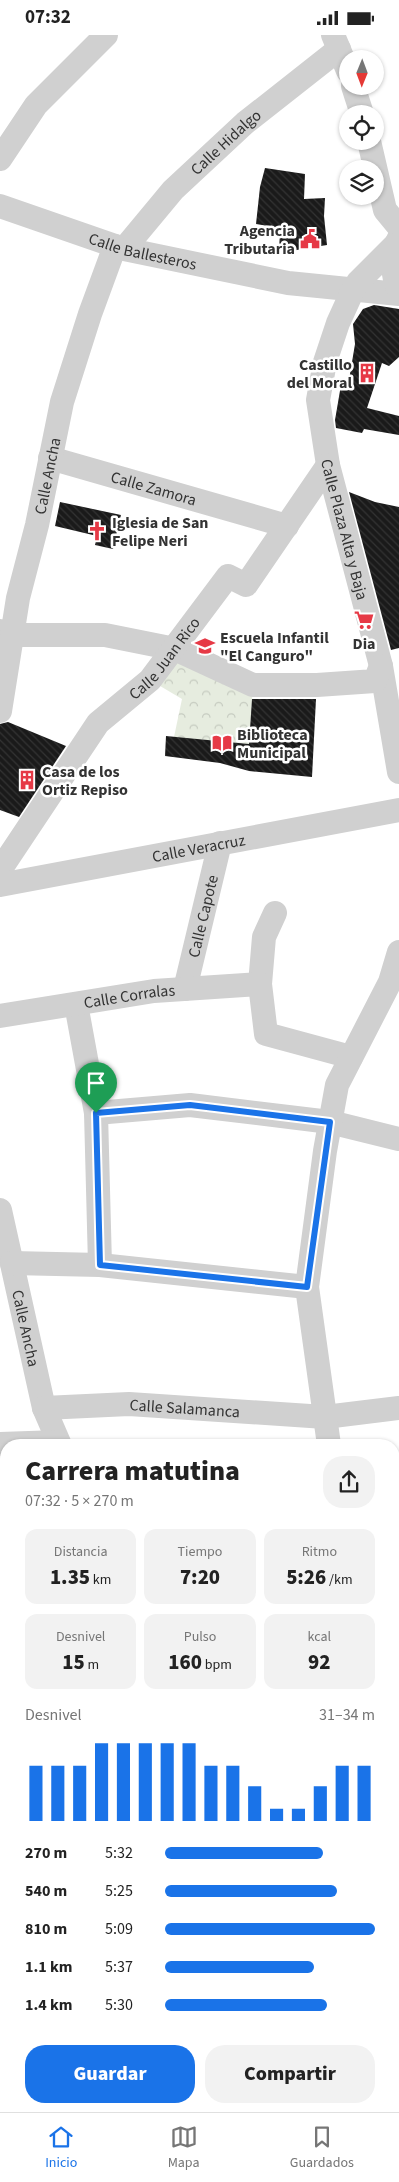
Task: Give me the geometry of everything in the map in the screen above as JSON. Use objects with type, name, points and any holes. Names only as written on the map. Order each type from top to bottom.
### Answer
[{"type":"street","points":[[0,159],[36,105],[106,35]]},
{"type":"street","name":"Calle Hidalgo","points":[[120,247],[173,190],[336,42]]},
{"type":"street","points":[[371,150],[385,210],[398,237],[394,266],[399,289]]},
{"type":"street","name":"Calle Ballesteros","points":[[0,206],[120,247],[288,283],[399,294]]},
{"type":"street","name":"Calle Plaza Alta y Baja","points":[[398,237],[353,290],[338,323],[325,362],[318,400],[328,465],[390,666],[399,773]]},
{"type":"street","name":"Calle Ancha","points":[[0,711],[6,633],[18,598],[37,525],[62,402],[90,314],[120,247]]},
{"type":"street","name":"Calle Zamora","points":[[50,458],[287,526]]},
{"type":"street","name":"Calle Juan Rico","points":[[0,871],[98,723],[150,680],[228,576],[246,585],[328,465]]},
{"type":"street","points":[[6,633],[106,635],[174,649],[253,685],[317,685],[375,681],[390,666]]},
{"type":"street","name":"Calle Veracruz","points":[[0,885],[399,810]]},
{"type":"street","name":"Calle Capote","points":[[185,989],[220,843]]},
{"type":"street","points":[[275,913],[264,937],[260,984],[266,1034],[351,1057]]},
{"type":"street","points":[[328,1439],[307,1287],[330,1122],[337,1085],[394,982],[399,952]]},
{"type":"street","name":"Calle Corralas","points":[[0,1016],[154,991],[260,984]]},
{"type":"street","points":[[76,1004],[96,1113],[100,1265]]},
{"type":"street","points":[[96,1113],[190,1105],[330,1122],[399,1139]]},
{"type":"street","name":"Calle Ancha","points":[[0,1210],[9,1273],[44,1408],[57,1439]]},
{"type":"street","points":[[9,1273],[100,1265],[307,1287]]},
{"type":"street","name":"Calle Salamanca","points":[[44,1408],[129,1404],[325,1417],[399,1408]]},
{"type":"green space","points":[[175,649],[253,685],[249,744],[174,737],[182,699],[150,680]]},
{"type":"building","points":[[265,168],[305,174],[304,199],[325,198],[324,216],[327,245],[279,253],[280,229],[268,229],[268,226],[256,224],[260,187]]},
{"type":"building","name":"Castillo del Moral","points":[[374,305],[399,309],[399,357],[389,366],[382,363],[367,408],[399,416],[399,435],[364,429],[362,433],[336,428],[335,420],[342,379],[349,380],[355,344],[353,324],[363,309]]},
{"type":"building","points":[[349,492],[375,502],[399,507],[399,648],[391,650]]},
{"type":"building","name":"Iglesia de San Felipe Neri","points":[[60,502],[121,515],[113,549],[95,545],[97,536],[55,526]]},
{"type":"building","points":[[252,699],[316,699],[312,777],[249,771],[220,763],[165,756],[166,736],[249,744]]},
{"type":"building","name":"Casa de los Ortiz Repiso","points":[[8,722],[66,746],[19,817],[0,810],[0,724]]},
{"type":"place","name":"Agencia Tributaria","points":[[310,239]]},
{"type":"place","name":"Castillo del Moral","points":[[367,373]]},
{"type":"place","name":"Iglesia de San Felipe Neri","points":[[97,531]]},
{"type":"place","name":"Dia","points":[[364,620]]},
{"type":"place","name":"Escuela Infantil \"El Canguro\"","points":[[205,646]]},
{"type":"place","name":"Biblioteca Municipal","points":[[222,743]]},
{"type":"place","name":"Casa de los Ortiz Repiso","points":[[27,780]]},
{"type":"route","points":[[190,1105],[330,1122],[307,1287],[100,1265],[96,1113],[190,1105]]}]
